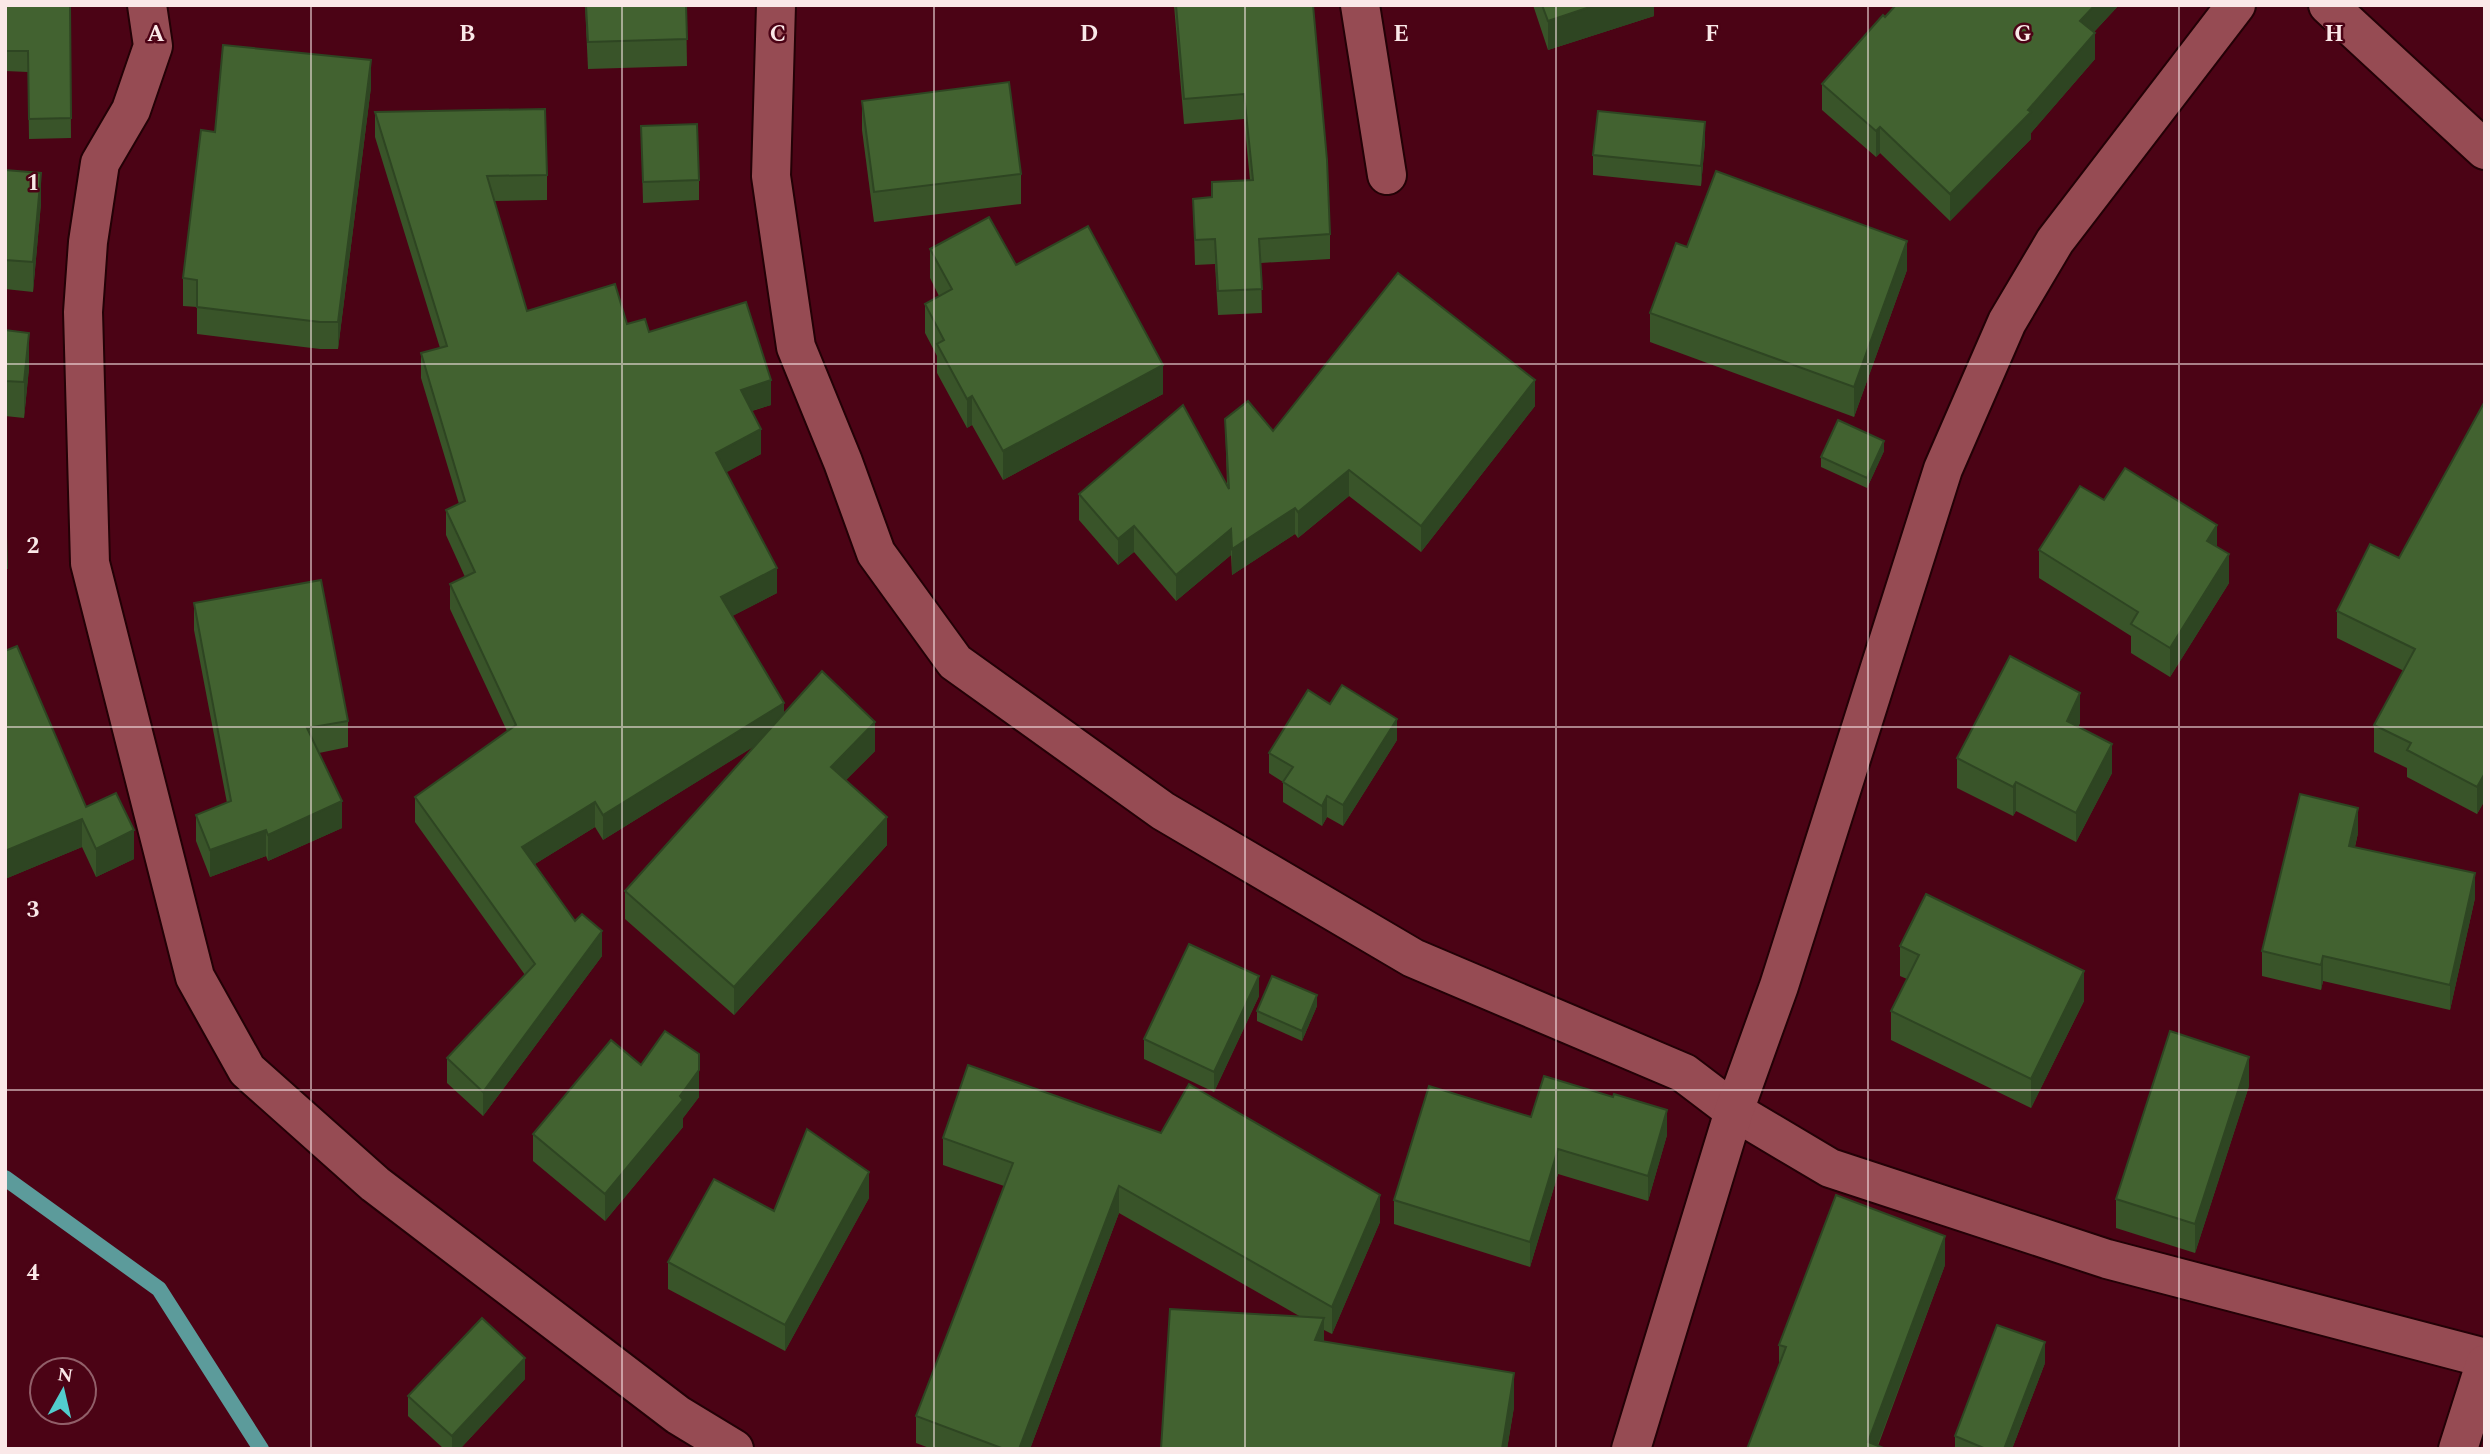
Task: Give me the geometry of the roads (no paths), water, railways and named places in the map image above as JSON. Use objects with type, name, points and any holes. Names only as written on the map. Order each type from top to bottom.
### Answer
[{"type":"street","points":[[147,5],[153,46],[131,110],[100,163],[88,242],[83,312],[90,563],[195,977],[247,1070],[375,1184],[678,1415],[734,1449]]},
{"type":"street","points":[[776,5],[771,176],[796,347],[843,462],[876,553],[955,662],[1163,811],[1413,958],[1684,1073],[1734,1111],[1830,1168],[2094,1254],[2485,1358]]},
{"type":"street","points":[[1360,5],[1387,175]]},
{"type":"street","points":[[1631,1449],[1734,1111],[1779,986],[1943,469],[2007,322],[2055,241],[2235,5]]},
{"type":"street","points":[[2329,5],[2485,150]]},
{"type":"street","points":[[2458,1449],[2485,1364]]},
{"type":"waterway","points":[[5,1178],[159,1289],[261,1449]]}]
